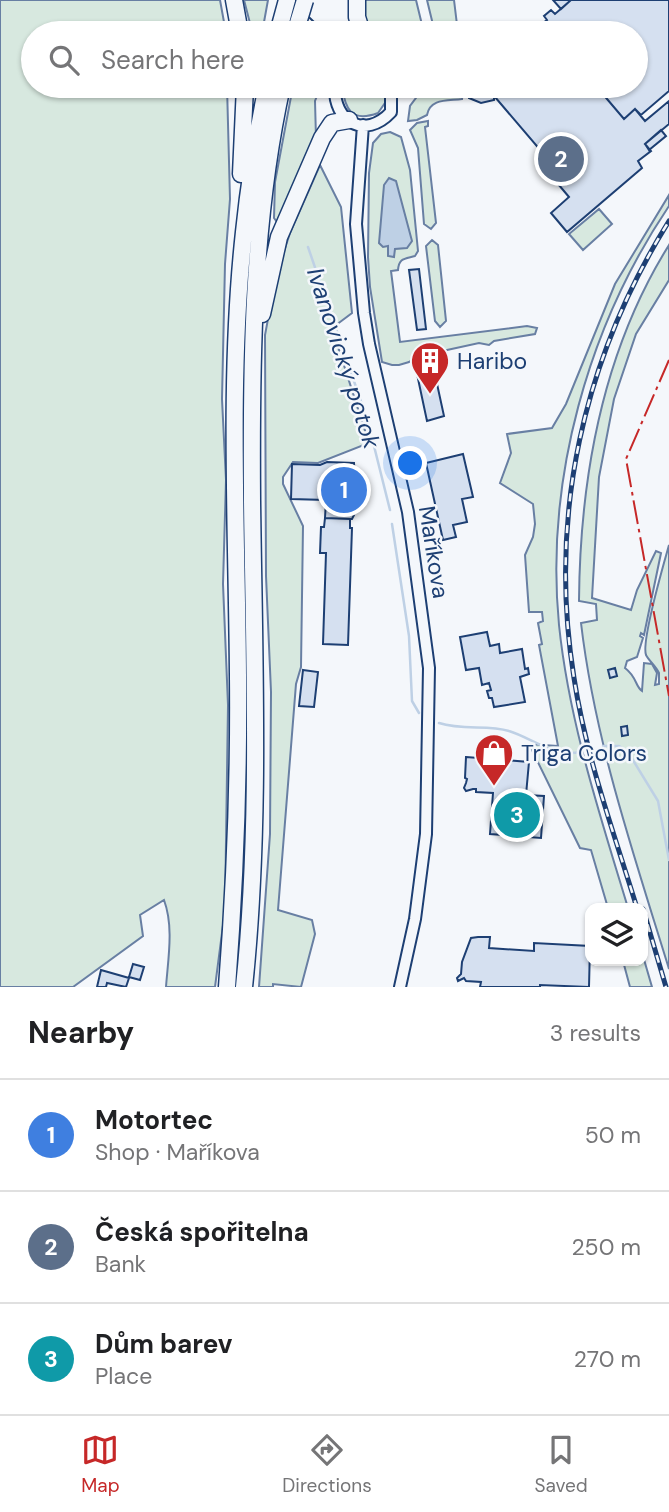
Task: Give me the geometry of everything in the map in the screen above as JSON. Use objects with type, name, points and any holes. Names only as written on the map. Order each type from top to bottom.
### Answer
[{"type":"highway","points":[[234,0],[238,21]]},
{"type":"highway","points":[[281,21],[287,0]]},
{"type":"highway","points":[[299,21],[305,0]]},
{"type":"highway","points":[[353,21],[355,0]]},
{"type":"highway","points":[[355,0],[358,21]]},
{"type":"highway","points":[[243,234],[240,190],[244,98]]},
{"type":"highway","points":[[227,987],[235,879],[238,772],[235,440],[237,337],[243,234],[251,169],[265,98]]},
{"type":"highway","points":[[244,987],[252,870],[253,357],[257,259],[268,162],[280,98]]},
{"type":"highway","points":[[253,357],[279,237],[328,127],[337,121],[356,123]]},
{"type":"street","points":[[302,21],[297,14],[304,21]]},
{"type":"street","points":[[336,98],[337,107],[356,123],[377,123],[391,112],[391,98]]},
{"type":"street","name":"Maříkova","points":[[356,123],[356,224],[364,313],[408,512],[429,668],[426,834],[415,919],[400,987]]},
{"type":"shaded area","points":[[0,0],[220,0],[224,21],[21,21],[21,98],[227,98],[230,199],[225,264],[222,399],[226,480],[223,584],[228,705],[225,910],[215,987],[166,987],[170,932],[164,900],[140,915],[143,936],[73,987],[0,987]]},
{"type":"shaded area","points":[[244,0],[268,0],[264,21],[249,21]]},
{"type":"shaded area","points":[[361,0],[416,0],[421,21],[364,21]]},
{"type":"shaded area","points":[[427,0],[454,0],[457,21],[432,21]]},
{"type":"shaded area","points":[[291,98],[316,98],[316,138],[277,222],[274,218],[275,182]]},
{"type":"shaded area","points":[[344,98],[387,100],[378,113],[369,116],[351,112]]},
{"type":"shaded area","points":[[416,98],[462,98],[436,103],[427,115],[408,121],[410,106]]},
{"type":"shaded area","points":[[428,121],[428,126],[425,127],[436,223],[431,229],[424,224],[418,148],[410,130],[417,123]]},
{"type":"shaded area","points":[[390,132],[401,137],[410,170],[418,251],[415,256],[401,261],[398,270],[391,271],[400,342],[527,326],[537,328],[535,334],[416,357],[399,365],[382,362],[370,287],[369,173],[373,143],[381,134]]},
{"type":"shaded area","points":[[320,165],[341,207],[352,313],[332,328],[369,443],[318,463],[293,462],[283,477],[283,484],[303,526],[301,667],[296,684],[278,910],[312,920],[315,934],[301,987],[273,984],[273,987],[259,987],[270,834],[271,692],[266,576],[265,335],[276,276],[290,233]]},
{"type":"shaded area","points":[[669,195],[669,206],[640,253],[595,353],[578,406],[566,460],[559,515],[556,570],[559,625],[570,697],[587,768],[626,903],[607,903],[591,850],[580,848],[529,744],[558,746],[539,645],[542,644],[538,623],[543,621],[542,612],[529,612],[525,555],[533,537],[533,504],[500,483],[511,453],[507,434],[552,428],[566,404],[615,284]]},
{"type":"shaded area","points":[[599,209],[612,224],[583,250],[569,234]]},
{"type":"shaded area","points":[[432,240],[438,245],[446,321],[440,327],[435,321],[426,246]]},
{"type":"shaded area","points":[[669,245],[669,280],[636,334],[614,399],[599,477],[592,598],[631,610],[637,590],[656,551],[661,553],[644,635],[641,633],[643,638],[637,657],[627,661],[625,668],[642,691],[644,663],[652,664],[657,673],[655,685],[659,684],[659,673],[646,655],[645,647],[669,545],[669,969],[617,798],[587,667],[581,623],[597,620],[596,604],[579,601],[584,508],[599,417],[627,328]]},
{"type":"shaded area","points":[[624,966],[646,966],[652,987],[630,987]]},
{"type":"water","points":[[389,178],[396,181],[412,241],[407,248],[395,249],[394,257],[388,256],[388,246],[383,247],[379,243],[384,185]]},
{"type":"building","points":[[553,0],[571,0],[561,9]]},
{"type":"building","points":[[571,0],[669,0],[669,91],[641,115],[635,109],[624,119],[606,98],[648,98],[648,21],[546,21],[544,16],[551,10],[555,14]]},
{"type":"building","points":[[469,98],[494,98],[494,100],[481,103]]},
{"type":"building","points":[[496,98],[606,98],[624,119],[635,109],[645,121],[669,101],[669,124],[645,144],[651,151],[638,161],[642,168],[567,232],[551,213],[569,197],[553,178],[559,172]]},
{"type":"building","points":[[661,130],[666,136],[649,150],[645,144]]},
{"type":"building","points":[[419,269],[426,329],[417,330],[409,270]]},
{"type":"building","name":"Haribo","points":[[434,370],[444,416],[427,421],[417,374]]},
{"type":"building","points":[[463,454],[473,497],[462,499],[467,522],[453,525],[456,537],[443,540],[426,463]]},
{"type":"building","points":[[327,462],[354,463],[356,491],[352,519],[325,518],[326,500],[291,499],[292,464],[320,465]]},
{"type":"building","points":[[325,518],[350,519],[352,528],[348,645],[323,644],[326,553],[320,553],[321,527],[324,527]]},
{"type":"building","points":[[487,632],[490,646],[499,644],[500,653],[522,649],[525,669],[528,668],[529,674],[520,677],[525,702],[494,707],[487,691],[491,690],[489,683],[482,685],[479,668],[466,670],[460,637]]},
{"type":"building","points":[[615,668],[617,676],[610,678],[608,670]]},
{"type":"building","points":[[303,670],[318,672],[314,707],[299,706]]},
{"type":"building","points":[[627,726],[628,735],[622,736],[621,727]]},
{"type":"building","points":[[466,757],[529,762],[526,795],[544,796],[541,838],[490,834],[493,793],[476,792],[476,789],[466,791]]},
{"type":"building","points":[[490,937],[489,948],[534,951],[534,943],[585,946],[585,966],[590,966],[589,987],[480,987],[481,982],[466,981],[464,978],[458,981],[471,938]]},
{"type":"building","points":[[133,964],[144,967],[140,980],[129,977]]},
{"type":"building","points":[[101,970],[129,978],[126,987],[107,983],[106,987],[97,987]]},
{"type":"waterway","name":"Ivanovický potok","points":[[308,247],[368,422],[390,510]]},
{"type":"waterway","name":"Ivanovický potok","points":[[392,524],[409,636],[412,701],[419,713]]},
{"type":"waterway","name":"Ivanovický potok","points":[[439,723],[457,727],[501,729],[553,750],[580,752]]},
{"type":"waterway","name":"Ivanovický potok","points":[[603,746],[619,746],[628,752],[658,801],[669,860]]},
{"type":"railway","points":[[635,903],[601,794],[579,707],[567,618],[566,558],[570,499],[580,440],[594,384],[614,328],[639,274],[669,221]]},
{"type":"railway","points":[[648,926],[666,987]]},
{"type":"power","points":[[669,360],[626,459],[669,696]]},
{"type":"place","name":"Česká spořitelna","points":[[561,159]]},
{"type":"place","name":"Haribo","points":[[430,395]]},
{"type":"place","name":"Motortec","points":[[344,490]]},
{"type":"place","name":"Triga Colors","points":[[494,787]]},
{"type":"place","name":"Dům barev","points":[[517,815]]}]
